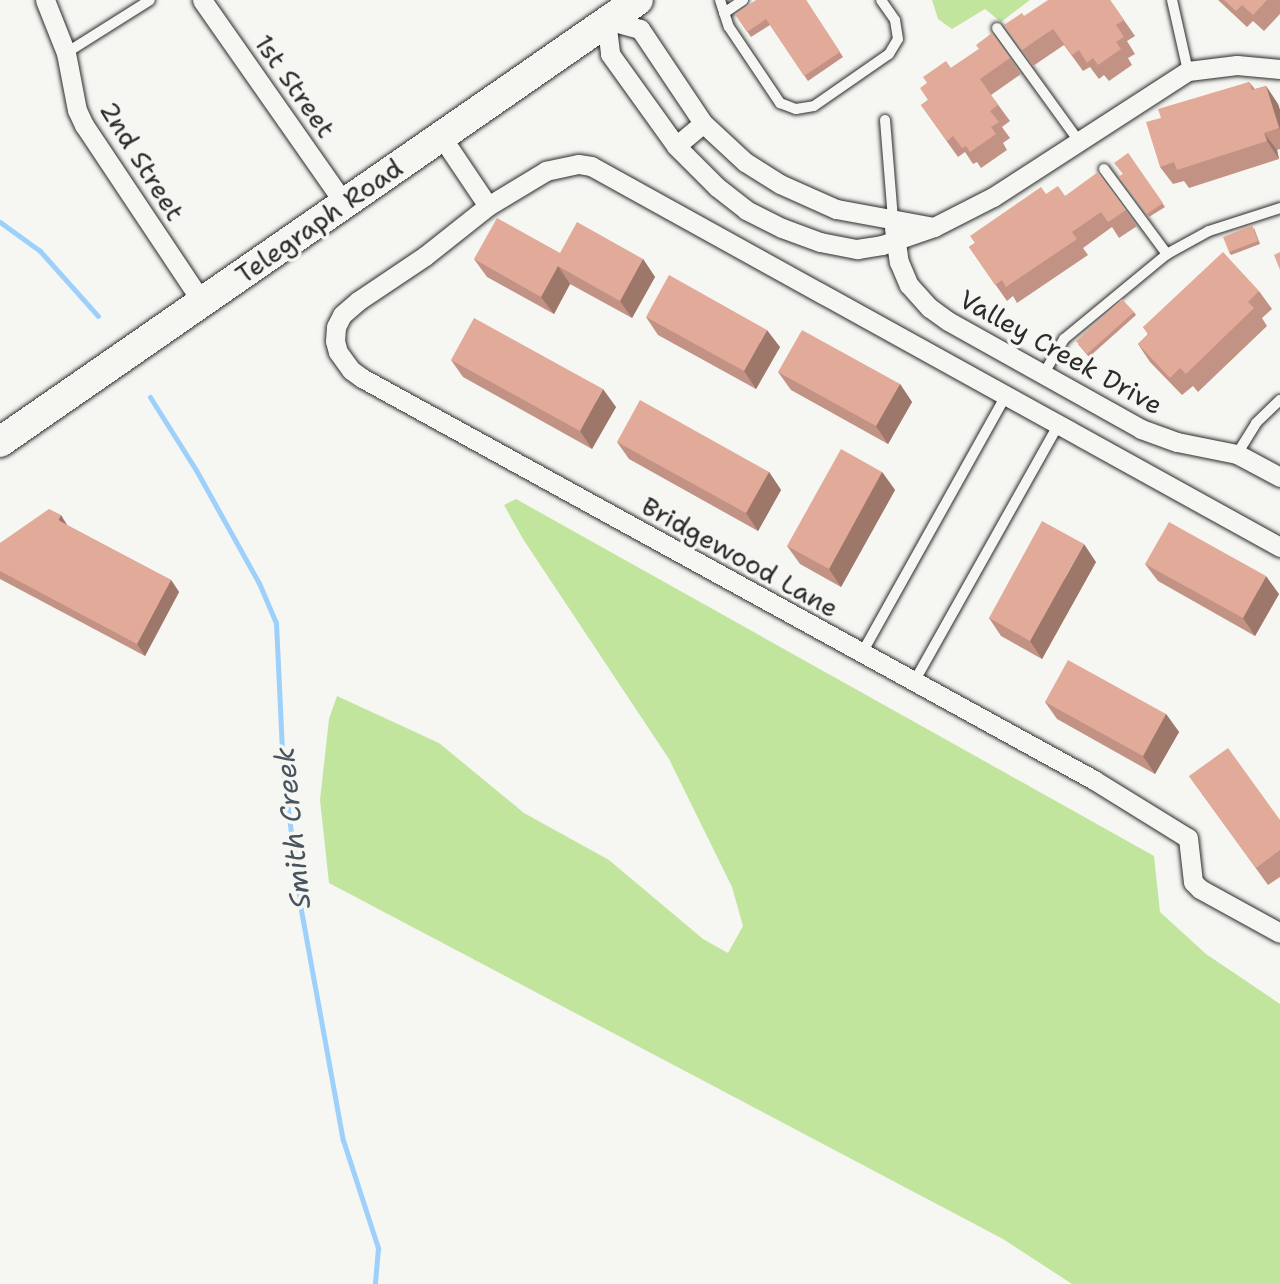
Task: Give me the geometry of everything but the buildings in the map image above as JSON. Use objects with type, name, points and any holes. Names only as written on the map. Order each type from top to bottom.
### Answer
[{"type":"main road","name":"Telegraph Road","points":[[0,442],[638,0]]},
{"type":"street","name":"2nd Street","points":[[45,0],[66,53],[77,110],[84,125],[202,302]]},
{"type":"street","name":"1st Street","points":[[202,0],[344,203]]},
{"type":"street","points":[[934,227],[836,209],[779,184],[745,162],[704,123],[640,29],[606,20],[610,54],[676,146],[717,187],[746,210],[782,228],[820,242],[857,249],[934,227],[993,197],[1188,71],[1237,65],[1280,69]]},
{"type":"street","points":[[676,146],[704,123]]},
{"type":"street","points":[[441,136],[488,206]]},
{"type":"street","name":"Bridgewood Lane","points":[[1280,548],[603,171],[578,164],[546,171],[488,206],[342,315],[335,341],[338,352],[351,370],[1094,780],[1188,838],[1193,883],[1280,933]]},
{"type":"street","name":"Valley Creek Drive","points":[[892,219],[899,262],[909,285],[930,308],[972,335],[1141,429],[1177,442],[1237,454],[1280,477]]},
{"type":"lane","points":[[66,53],[149,0]]},
{"type":"lane","points":[[720,0],[729,27],[780,103],[796,109],[814,106],[889,54],[898,38],[895,20],[881,0]]},
{"type":"lane","points":[[724,13],[743,0]]},
{"type":"lane","points":[[1172,0],[1188,71]]},
{"type":"lane","points":[[997,28],[1078,141]]},
{"type":"lane","points":[[885,120],[892,219]]},
{"type":"lane","points":[[1104,169],[1167,254]]},
{"type":"lane","points":[[1044,375],[1064,339],[1167,254],[1209,231],[1280,208]]},
{"type":"lane","points":[[862,654],[1005,397]]},
{"type":"lane","points":[[1237,454],[1256,423],[1280,400]]},
{"type":"lane","points":[[914,682],[1058,425]]},
{"type":"green space","points":[[932,0],[1030,0],[1001,22],[985,9],[952,29],[938,19]]},
{"type":"green space","points":[[516,499],[1154,856],[1160,912],[1206,954],[1280,1004],[1280,1284],[1072,1284],[1003,1239],[329,883],[320,800],[329,719],[337,696],[439,743],[524,813],[609,860],[703,939],[728,953],[743,926],[732,887],[669,759],[523,539],[504,505]]},
{"type":"waterway","name":"Smith Creek","points":[[0,222],[40,251],[98,316]]},
{"type":"waterway","name":"Smith Creek","points":[[150,397],[196,470],[259,583],[276,623],[283,770],[301,910],[343,1140],[378,1248],[375,1284]]}]
